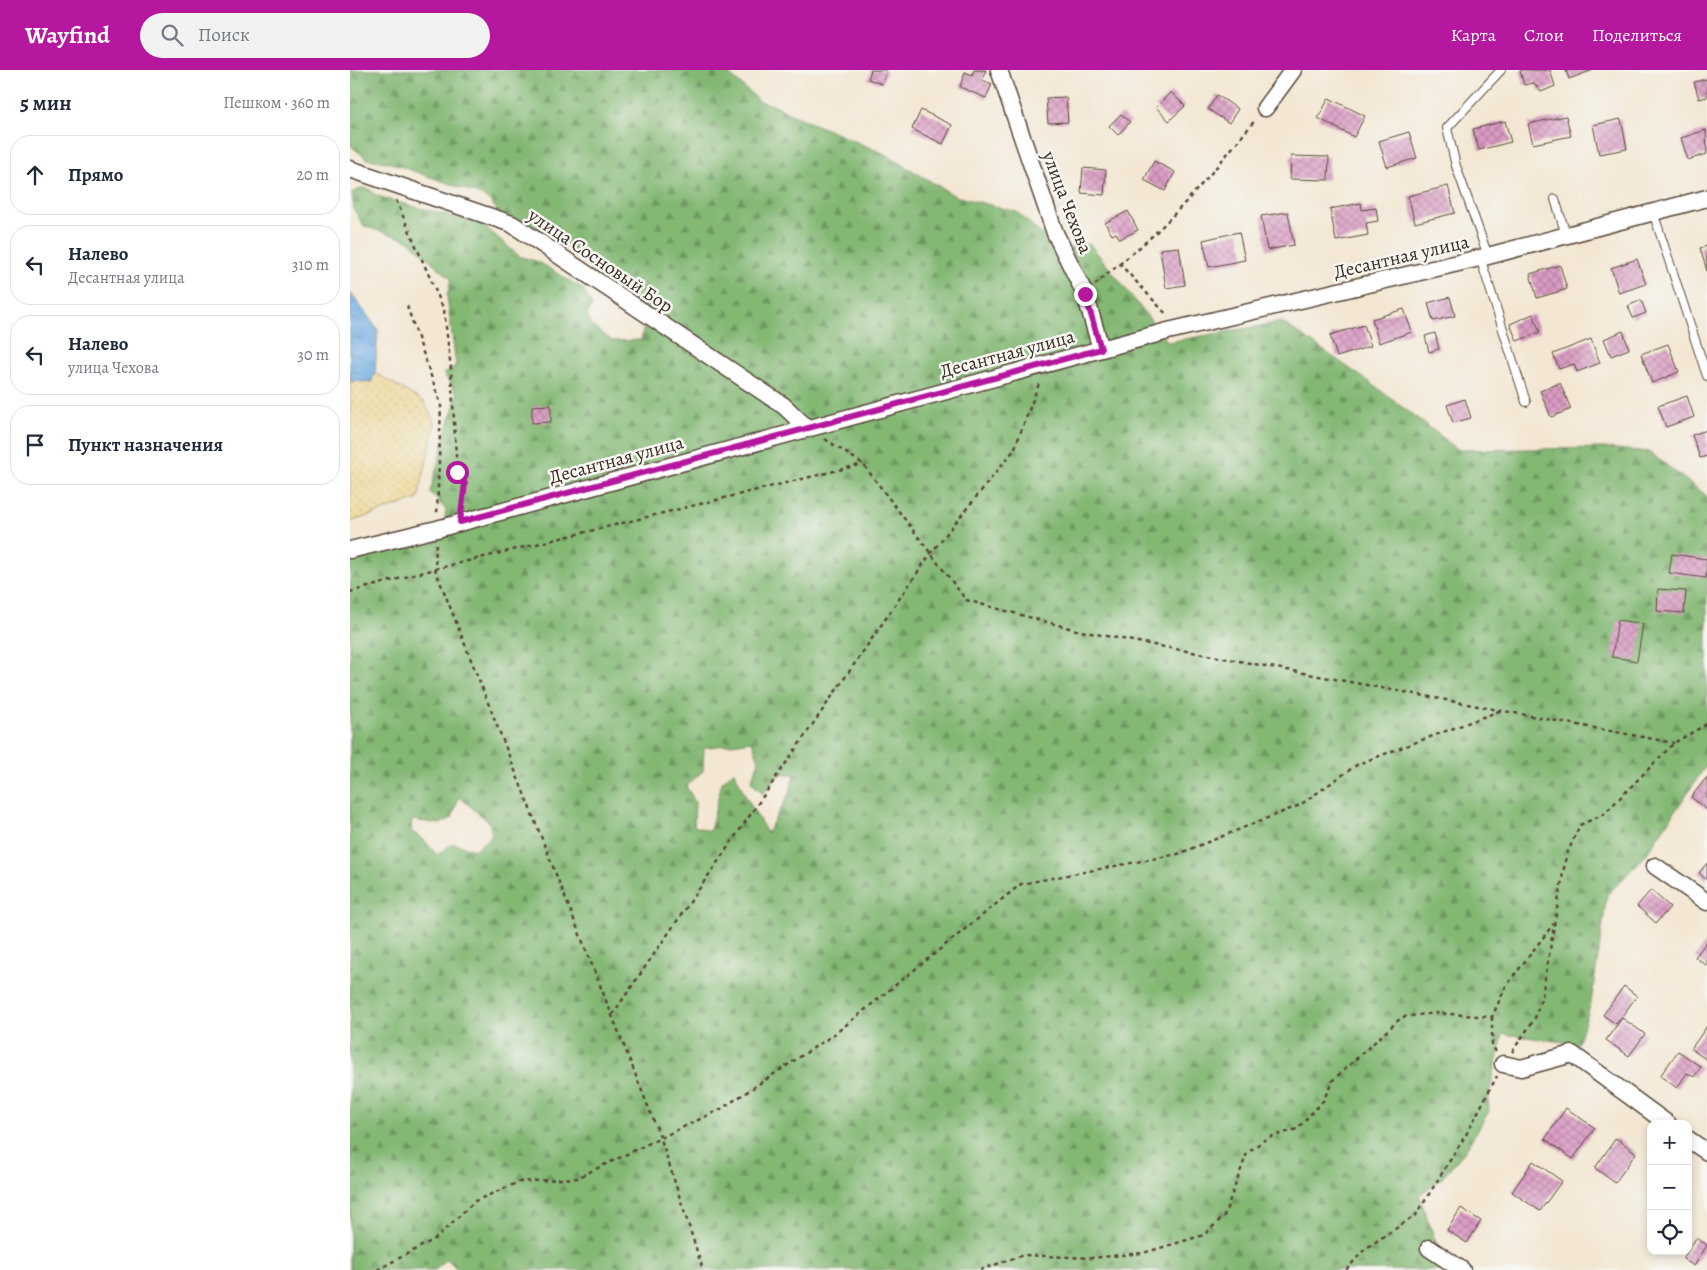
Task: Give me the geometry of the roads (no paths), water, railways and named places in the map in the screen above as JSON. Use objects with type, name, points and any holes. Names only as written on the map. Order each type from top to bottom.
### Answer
[{"type":"street","name":"улица Чехова","points":[[999,70],[1055,233],[1085,294],[1101,349]]},
{"type":"street","points":[[1265,108],[1294,70]]},
{"type":"street","name":"улица Сосновый Бор","points":[[350,169],[512,224],[784,406],[807,428]]},
{"type":"street","name":"Десантная улица","points":[[350,550],[436,529],[1168,331],[1484,256],[1707,198]]},
{"type":"street","points":[[1655,866],[1707,902]]},
{"type":"street","points":[[1503,1064],[1521,1068],[1572,1054],[1663,1120]]},
{"type":"street","points":[[1692,1141],[1707,1152]]},
{"type":"street","points":[[1429,1248],[1462,1270]]},
{"type":"lane","points":[[1501,70],[1447,128],[1456,166],[1526,402]]},
{"type":"lane","points":[[1555,199],[1566,235]]},
{"type":"lane","points":[[1653,212],[1707,376]]},
{"type":"water","points":[[350,292],[378,330],[375,373],[371,382],[350,381]]}]
